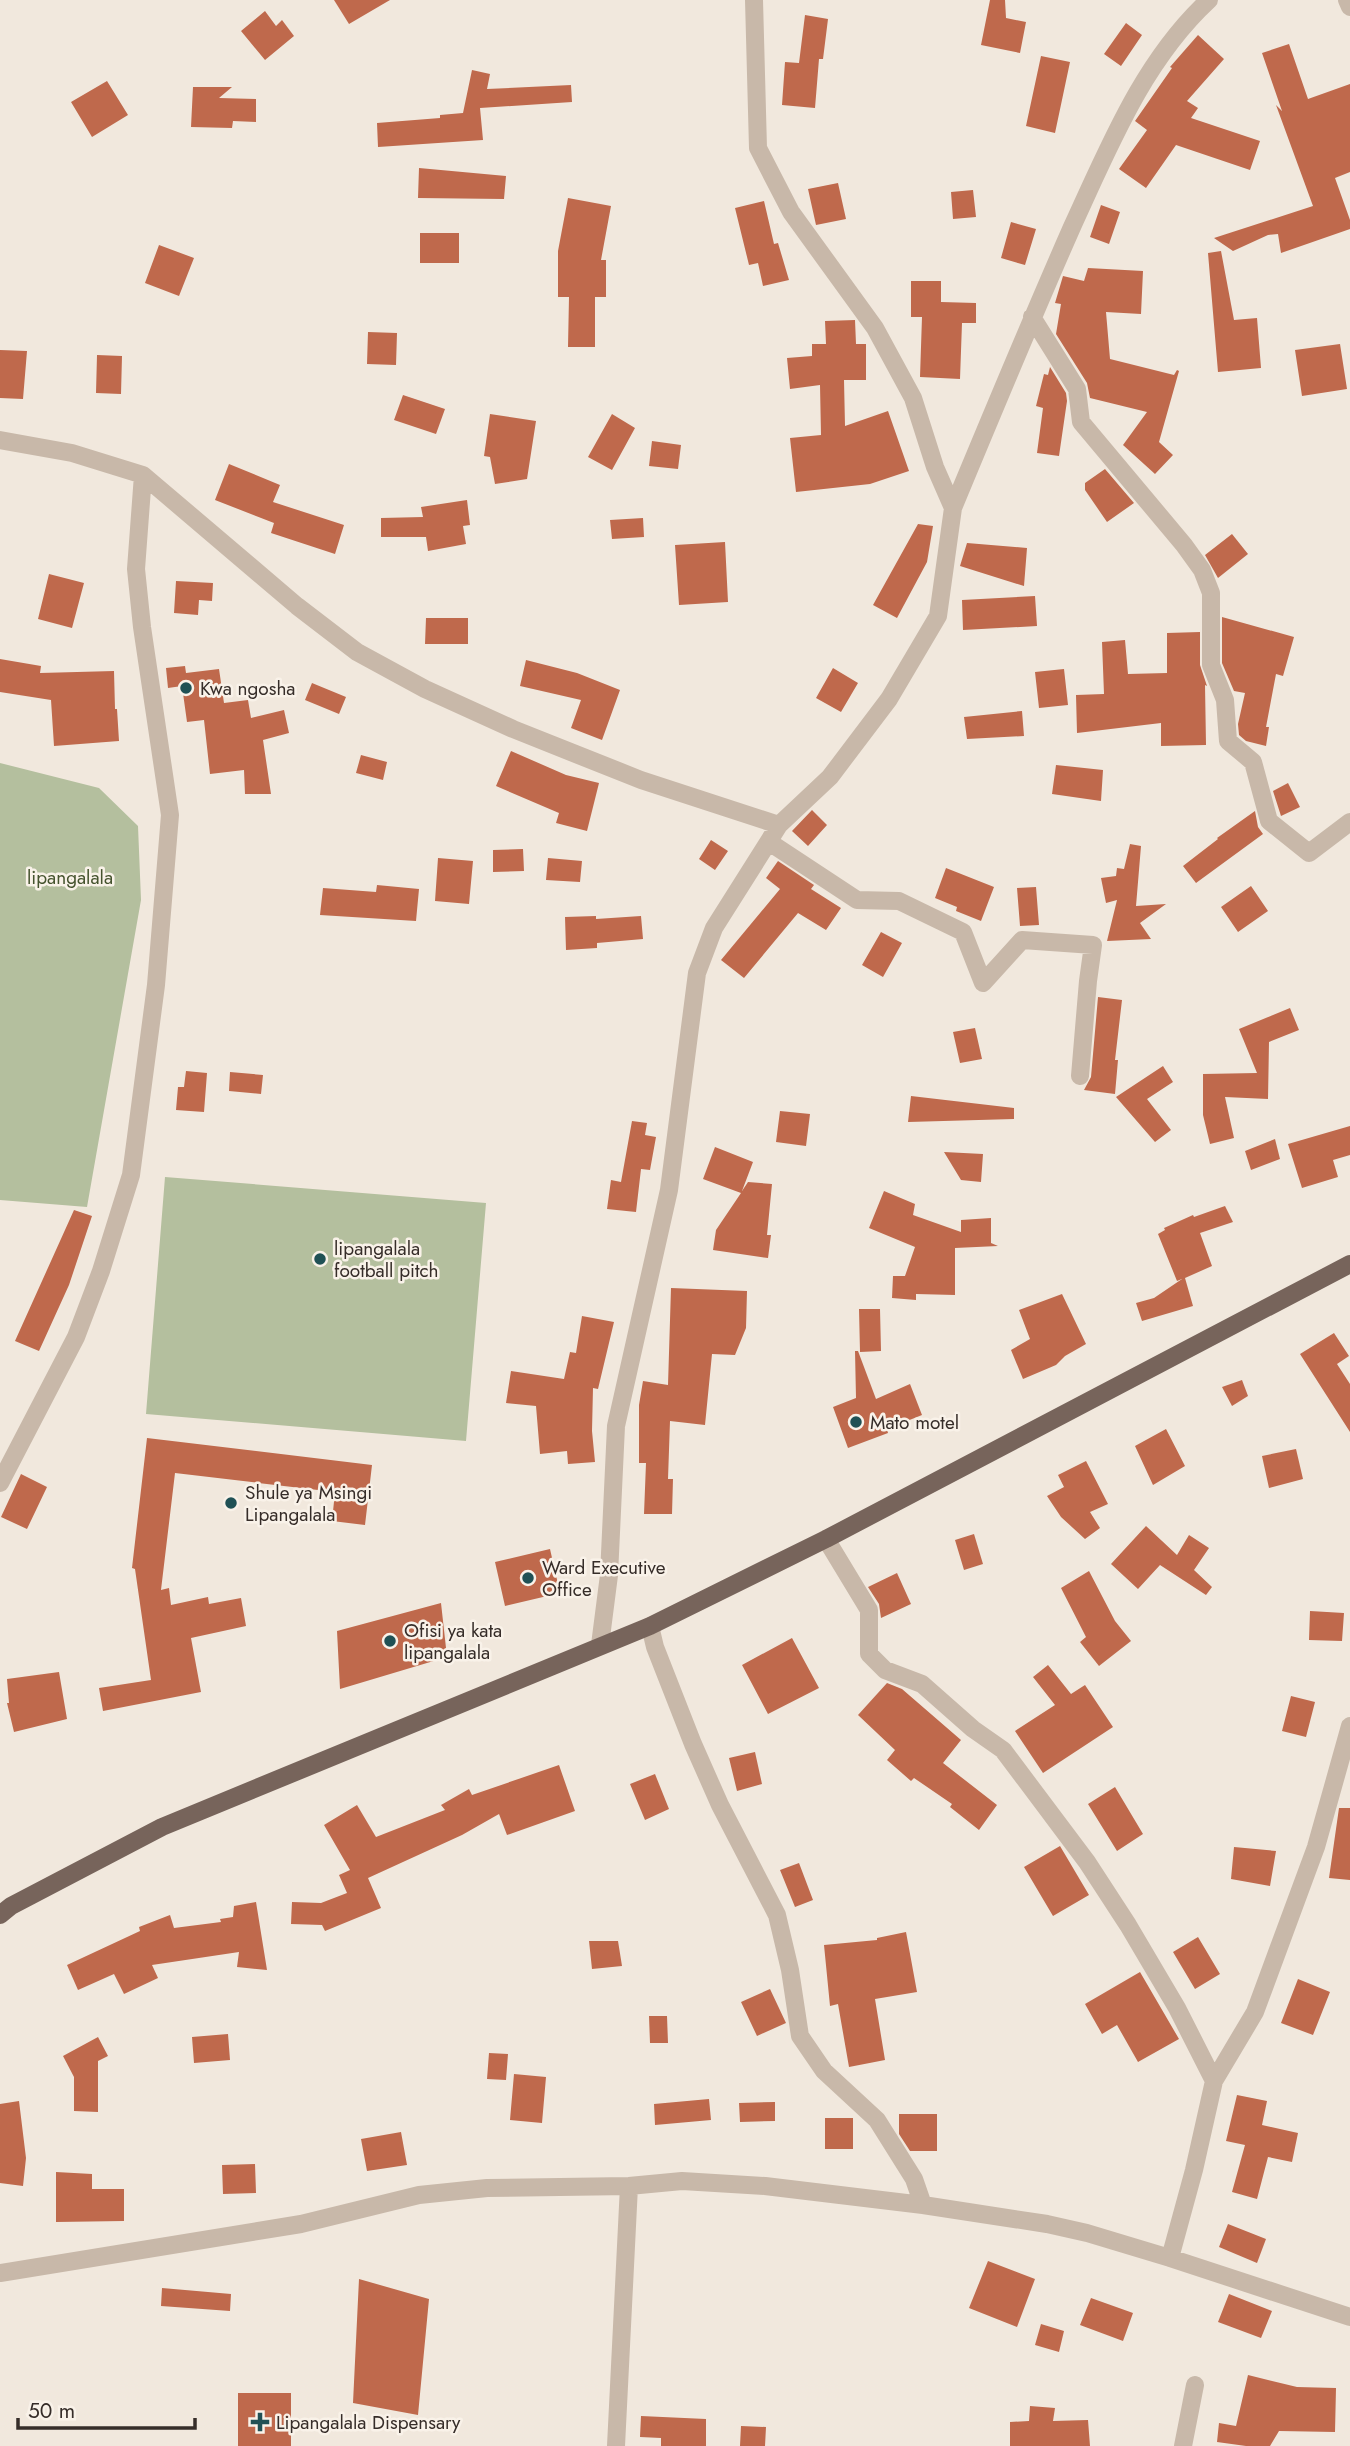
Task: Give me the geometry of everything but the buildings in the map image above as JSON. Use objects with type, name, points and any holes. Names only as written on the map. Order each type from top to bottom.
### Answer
[{"type":"main road","points":[[0,1915],[11,1906],[162,1827],[650,1626],[826,1539],[1350,1264]]},
{"type":"street","points":[[754,0],[758,148],[791,212],[875,328],[913,398],[935,467],[953,508]]},
{"type":"street","points":[[600,1645],[609,1575],[616,1426],[669,1190],[697,973],[714,928],[779,825],[830,777],[889,699],[938,616],[953,508],[1032,317],[1125,111],[1186,21],[1209,0]]},
{"type":"street","points":[[1347,0],[1350,6]]},
{"type":"street","points":[[1032,317],[1077,389],[1081,422],[1202,570],[1211,593],[1211,665],[1225,700],[1228,741],[1253,762],[1269,821],[1310,853],[1350,822]]},
{"type":"street","points":[[0,440],[72,453],[143,475],[297,606],[358,652],[425,689],[513,729],[641,780],[779,825]]},
{"type":"street","points":[[0,1483],[76,1337],[101,1271],[131,1175],[156,985],[170,815],[136,569],[143,475]]},
{"type":"street","points":[[769,842],[857,900],[899,901],[963,932],[983,983],[1022,940],[1093,945],[1087,981],[1080,1076]]},
{"type":"street","points":[[826,1539],[869,1610],[869,1654],[885,1670],[922,1684],[1003,1751],[1087,1862],[1128,1926],[1177,2008],[1214,2081]]},
{"type":"street","points":[[650,1626],[655,1647],[693,1744],[720,1805],[777,1915],[790,1970],[800,2036],[824,2071],[877,2120],[914,2179],[923,2205]]},
{"type":"street","points":[[1170,2258],[1214,2081],[1255,2012],[1265,1987],[1316,1847],[1350,1726]]},
{"type":"street","points":[[0,2273],[301,2224],[419,2195],[487,2188],[629,2186],[682,2181],[923,2205],[1047,2224],[1170,2258],[1350,2317]]},
{"type":"street","points":[[616,2446],[629,2186]]},
{"type":"street","points":[[1183,2446],[1195,2385]]},
{"type":"green space","name":"lipangalala","points":[[0,763],[99,788],[138,826],[141,900],[87,1207],[0,1200]]},
{"type":"green space","name":"lipangalala football pitch","points":[[165,1177],[486,1203],[466,1441],[146,1414]]},
{"type":"place","name":"Kwa ngosha","points":[[186,688]]},
{"type":"place","name":"lipangalala football pitch","points":[[320,1259]]},
{"type":"place","name":"Mato motel","points":[[856,1422]]},
{"type":"place","name":"Shule ya Msingi Lipangalala","points":[[231,1503]]},
{"type":"place","name":"Ward Executive Office","points":[[528,1578]]},
{"type":"place","name":"Ofisi ya kata lipangalala","points":[[390,1641]]},
{"type":"place","name":"Lipangalala Dispensary","points":[[260,2422]]}]
